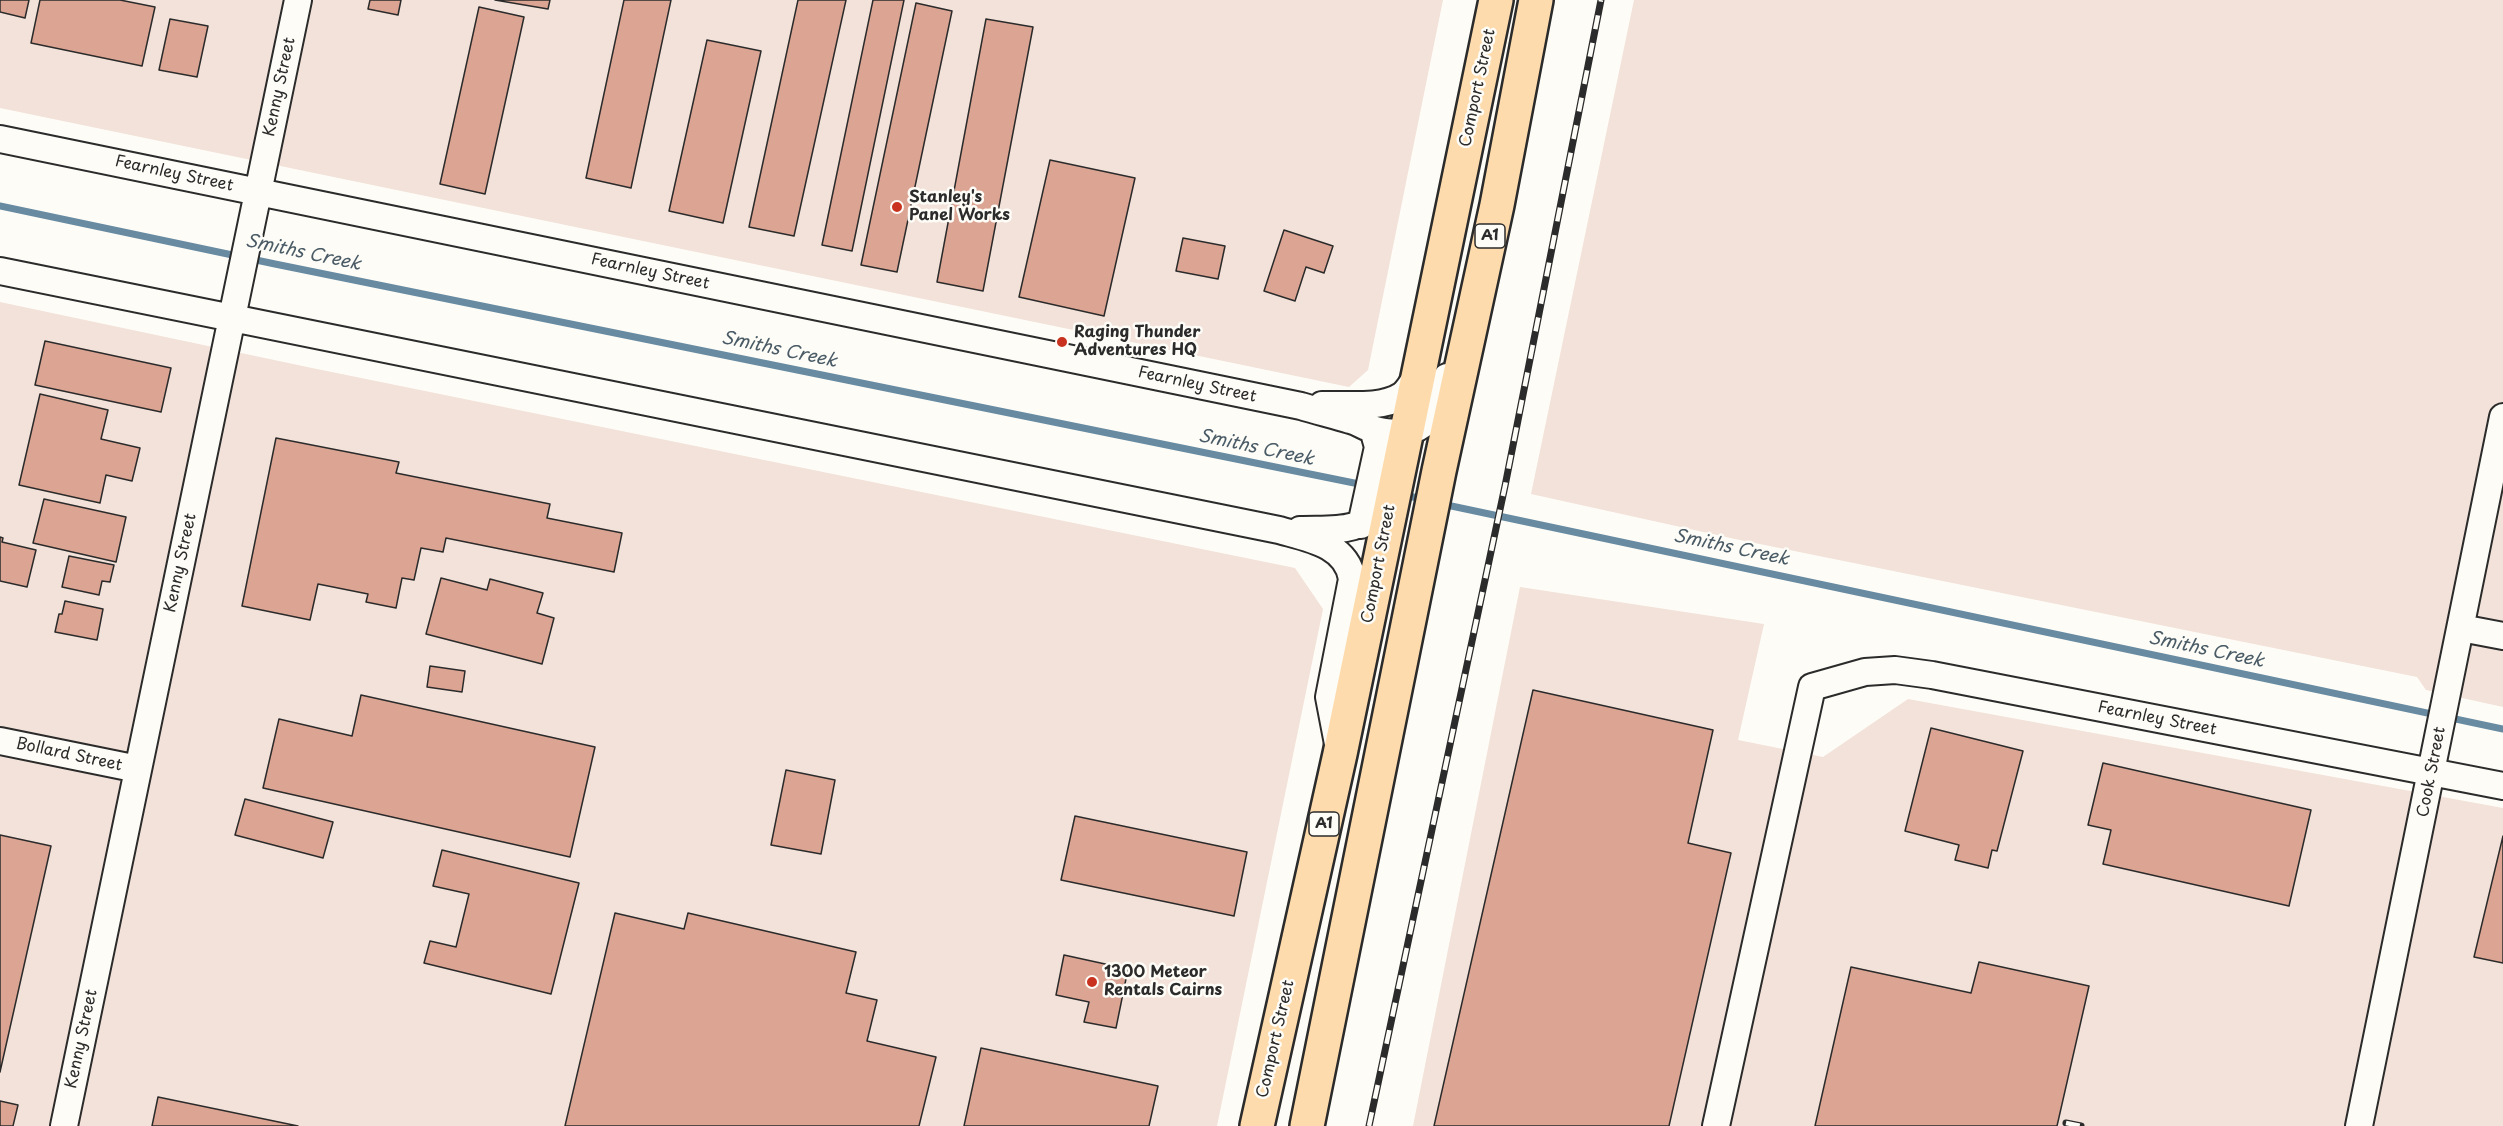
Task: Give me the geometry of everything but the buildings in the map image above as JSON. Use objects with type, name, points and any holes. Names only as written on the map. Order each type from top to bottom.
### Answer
[{"type":"highway","name":"Comport Street","points":[[1257,1126],[1340,754],[1377,518],[1398,467],[1496,0]]},
{"type":"highway","name":"A1","points":[[1307,1126],[1439,471],[1497,205],[1536,0]]},
{"type":"street","name":"Kenny Street","points":[[64,1126],[298,0]]},
{"type":"street","name":"Fearnley Street","points":[[0,139],[1300,406],[1373,429],[1406,432]]},
{"type":"street","points":[[1406,432],[1419,429],[1425,424],[1441,400],[1472,252],[1497,205]]},
{"type":"street","points":[[0,271],[1279,530],[1330,547],[1347,563],[1352,579],[1329,697],[1331,718],[1340,754]]},
{"type":"street","name":"Fearnley Street","points":[[1300,406],[1372,405],[1401,396],[1419,374]]},
{"type":"street","name":"Cook Street","points":[[2360,1126],[2503,417]]},
{"type":"street","points":[[1279,530],[1352,529],[1377,518],[1378,447],[1373,429]]},
{"type":"street","points":[[2461,628],[2503,636]]},
{"type":"street","name":"Fearnley Street","points":[[1716,1126],[1812,687],[1865,672],[1895,670],[1932,675],[2503,786]]},
{"type":"street","name":"Bollard Street","points":[[0,741],[138,769]]},
{"type":"shaded area","points":[[0,0],[1443,0],[1368,370],[1349,387],[0,108]]},
{"type":"shaded area","points":[[1634,0],[2503,0],[2503,707],[2426,690],[2417,677],[1735,539],[1531,494]]},
{"type":"shaded area","points":[[0,302],[312,368],[1295,568],[1323,609],[1217,1126],[0,1126]]},
{"type":"shaded area","points":[[1520,587],[1764,624],[1738,740],[1823,757],[1908,699],[2503,808],[2503,1126],[1413,1126]]},
{"type":"waterway","name":"Smiths Creek","points":[[0,206],[1364,485]]},
{"type":"waterway","name":"Smiths Creek","points":[[1401,494],[1425,500]]},
{"type":"waterway","name":"Smiths Creek","points":[[1442,504],[2503,729]]},
{"type":"railway","points":[[1369,1126],[1505,486],[1601,0]]},
{"type":"railway","points":[[2066,1123],[2081,1126]]},
{"type":"place","name":"Stanley's Panel Works","points":[[897,207]]},
{"type":"place","name":"Raging Thunder Adventures HQ","points":[[1062,342]]},
{"type":"place","name":"1300 Meteor Rentals Cairns","points":[[1092,982]]}]
